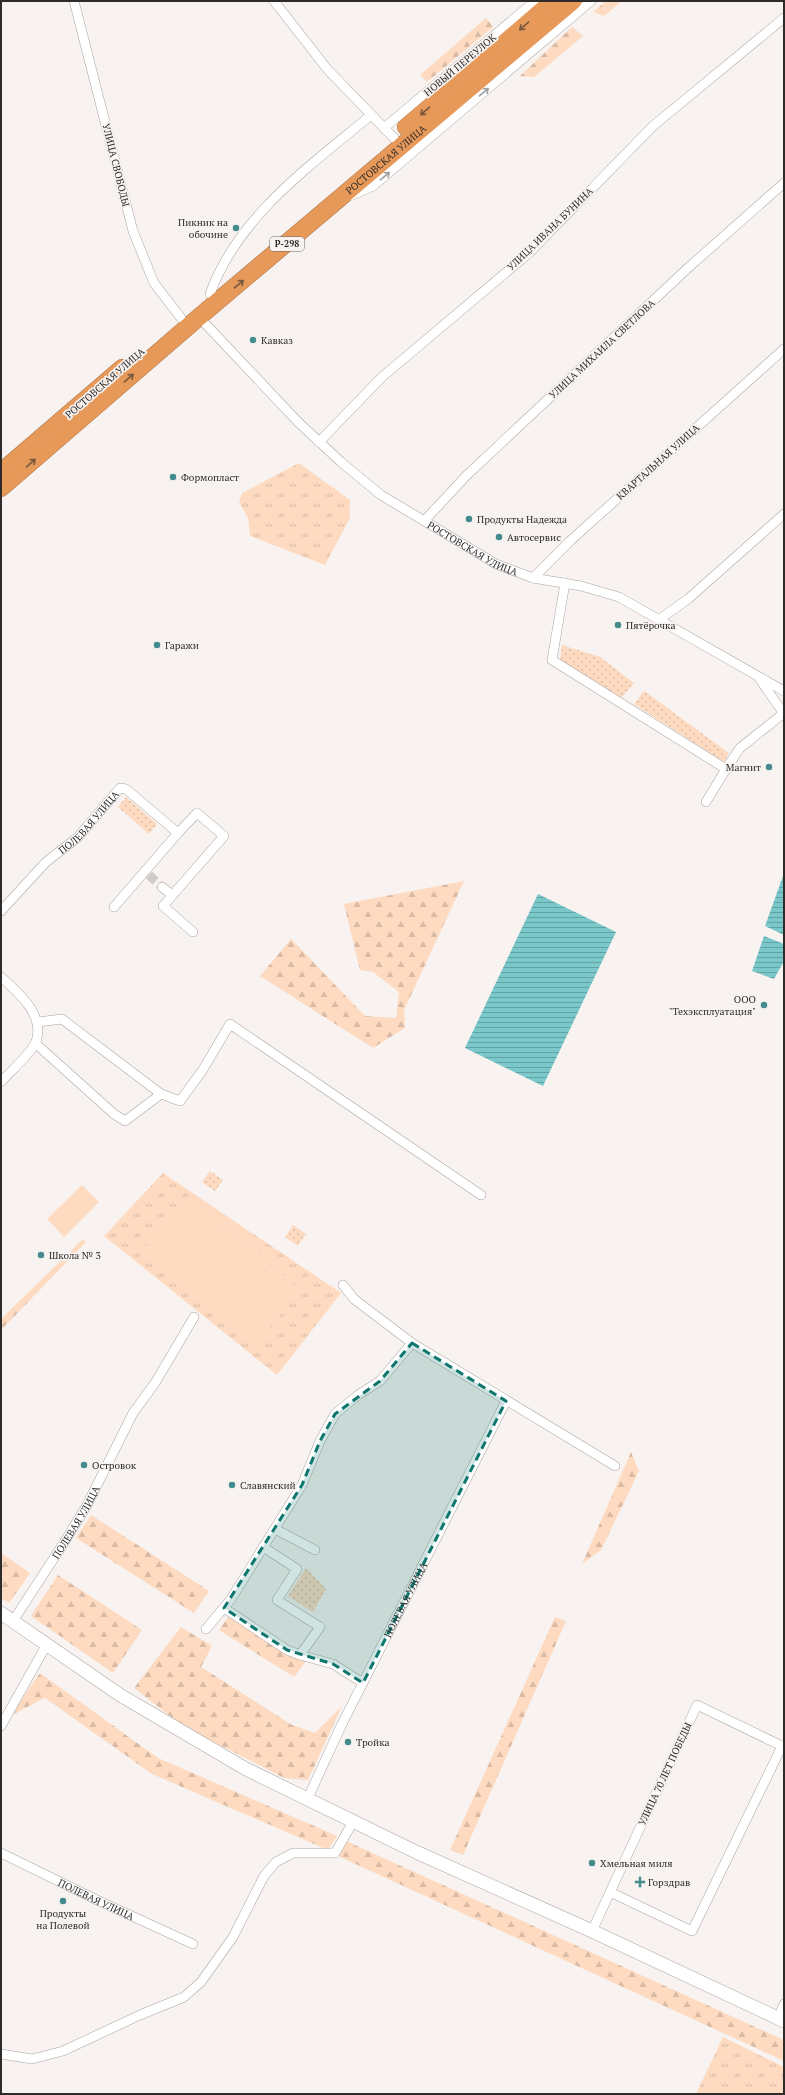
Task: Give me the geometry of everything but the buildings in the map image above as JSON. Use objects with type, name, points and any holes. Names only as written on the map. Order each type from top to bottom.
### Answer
[{"type":"highway","name":"РОСТОВСКАЯ УЛИЦА","points":[[1,472],[210,294],[389,133],[553,1]]},
{"type":"highway","name":"РОСТОВСКАЯ УЛИЦА","points":[[1,488],[199,317],[573,1]]},
{"type":"main road","points":[[1,1613],[120,1695],[178,1731],[246,1770],[416,1852],[592,1931],[781,2019]]},
{"type":"street","name":"УЛИЦА СВОБОДЫ","points":[[74,1],[133,231],[154,283],[181,318]]},
{"type":"street","points":[[275,1],[328,70],[389,133]]},
{"type":"street","name":"НОВЫЙ ПЕРЕУЛОК","points":[[389,133],[535,1]]},
{"type":"street","points":[[338,201],[373,186],[591,1]]},
{"type":"street","name":"УЛИЦА ИВАНА БУНИНА","points":[[319,442],[382,377],[529,253],[653,126],[784,18]]},
{"type":"street","name":"РОСТОВСКАЯ УЛИЦА","points":[[210,294],[215,280],[231,252],[274,197],[371,114]]},
{"type":"street","name":"УЛИЦА МИХАИЛА СВЕТЛОВА","points":[[425,520],[466,476],[677,278],[784,183]]},
{"type":"street","name":"РОСТОВСКАЯ УЛИЦА","points":[[199,317],[298,422],[341,462],[382,495],[496,564],[534,578],[564,583],[619,597],[660,619],[757,675],[784,713]]},
{"type":"street","name":"КВАРТАЛЬНАЯ УЛИЦА","points":[[534,578],[570,541],[784,349]]},
{"type":"street","points":[[660,619],[688,599],[784,514]]},
{"type":"street","points":[[564,583],[552,660],[726,769]]},
{"type":"street","points":[[757,675],[784,691]]},
{"type":"street","points":[[706,802],[740,748],[784,713]]},
{"type":"street","name":"ПОЛЕВАЯ УЛИЦА","points":[[1,911],[46,862],[78,837],[120,788],[126,789],[178,833]]},
{"type":"street","points":[[114,907],[147,873],[178,833],[197,813],[224,836],[163,906],[193,932]]},
{"type":"street","points":[[162,887],[172,895]]},
{"type":"street","points":[[1,977],[24,998],[38,1022],[36,1042],[1,1082]]},
{"type":"street","points":[[38,1022],[62,1019],[161,1094],[180,1102],[202,1071],[230,1024],[481,1195]]},
{"type":"street","points":[[36,1042],[106,1107],[125,1122],[161,1094]]},
{"type":"street","points":[[343,1285],[354,1299],[412,1342],[506,1401],[615,1466]]},
{"type":"street","name":"ПОЛЕВАЯ УЛИЦА","points":[[13,1621],[71,1532],[87,1504],[133,1413],[155,1383],[194,1317]]},
{"type":"street","points":[[206,1629],[224,1608],[276,1529],[302,1485],[320,1441],[335,1414],[358,1395],[380,1381],[412,1342]]},
{"type":"street","name":"ПОЛЕВАЯ УЛИЦА","points":[[307,1800],[363,1683],[506,1401]]},
{"type":"street","points":[[276,1529],[314,1550]]},
{"type":"street","points":[[263,1547],[297,1569],[278,1600],[320,1628],[300,1655]]},
{"type":"street","points":[[224,1608],[287,1650],[334,1664],[363,1683]]},
{"type":"street","points":[[1,1726],[47,1644]]},
{"type":"street","name":"УЛИЦА 70 ЛЕТ ПОБЕДЫ","points":[[592,1931],[697,1705],[783,1746]]},
{"type":"street","points":[[610,1892],[692,1931],[783,1746]]},
{"type":"street","points":[[1,2054],[32,2059],[63,2051],[184,1997],[201,1982],[233,1937],[264,1876],[276,1862],[293,1853],[335,1853],[353,1822]]},
{"type":"street","name":"ПОЛЕВАЯ УЛИЦА","points":[[1,1853],[99,1901],[193,1944]]},
{"type":"street","points":[[781,2019],[784,2004]]},
{"type":"highlighted area","points":[[412,1343],[506,1401],[363,1683],[333,1664],[287,1650],[224,1608],[302,1485],[320,1441],[335,1414],[380,1381]]},
{"type":"green space","points":[[606,1],[622,1],[604,16],[593,12]]},
{"type":"green space","points":[[486,18],[493,27],[427,82],[420,75]]},
{"type":"green space","points":[[572,27],[583,36],[534,77],[520,76]]},
{"type":"green space","points":[[299,463],[350,500],[350,518],[325,565],[250,536],[248,518],[239,502],[242,493]]},
{"type":"green space","points":[[562,645],[600,657],[634,683],[621,698],[560,660]]},
{"type":"green space","points":[[644,691],[729,753],[724,762],[634,704]]},
{"type":"green space","points":[[126,797],[157,824],[149,834],[118,807]]},
{"type":"green space","points":[[464,881],[404,1010],[405,1028],[373,1048],[260,976],[291,939],[365,1016],[396,1018],[399,992],[373,972],[360,970],[344,904]]},
{"type":"green space","points":[[210,1171],[223,1180],[215,1191],[202,1182]]},
{"type":"green space","points":[[163,1173],[341,1293],[277,1375],[104,1236]]},
{"type":"green space","points":[[82,1185],[99,1202],[64,1237],[47,1219]]},
{"type":"green space","points":[[189,1195],[301,1290],[255,1345],[142,1251]]},
{"type":"green space","points":[[293,1225],[306,1234],[298,1246],[285,1237]]},
{"type":"green space","points":[[83,1239],[86,1242],[1,1330],[1,1319]]},
{"type":"green space","points":[[631,1452],[639,1471],[601,1550],[582,1564]]},
{"type":"green space","points":[[91,1515],[209,1591],[194,1613],[76,1538]]},
{"type":"green space","points":[[1,1553],[30,1573],[9,1603],[1,1598]]},
{"type":"green space","points":[[306,1568],[326,1589],[313,1612],[288,1596]]},
{"type":"green space","points":[[58,1575],[142,1630],[113,1673],[31,1616]]},
{"type":"green space","points":[[229,1616],[306,1661],[294,1677],[219,1630]]},
{"type":"green space","points":[[555,1617],[566,1621],[463,1855],[450,1850]]},
{"type":"green space","points":[[181,1627],[212,1646],[201,1667],[292,1725],[315,1733],[342,1706],[308,1780],[284,1778],[183,1726],[134,1688]]},
{"type":"green space","points":[[40,1673],[158,1758],[337,1836],[328,1850],[152,1774],[45,1698],[10,1716]]},
{"type":"green space","points":[[346,1841],[784,2040],[784,2061],[338,1856]]},
{"type":"green space","points":[[723,2037],[784,2067],[784,2094],[696,2094]]},
{"type":"water","points":[[783,876],[784,877],[784,935],[765,926]]},
{"type":"water","points":[[538,894],[616,932],[543,1086],[465,1048]]},
{"type":"water","points":[[764,936],[784,944],[784,961],[774,979],[752,971]]},
{"type":"tunnel","points":[[149,875],[162,887]]},
{"type":"place","name":"Пикник на обочине","points":[[236,228]]},
{"type":"place","name":"Кавказ","points":[[253,340]]},
{"type":"place","name":"Формопласт","points":[[173,477]]},
{"type":"place","name":"Продукты Надежда","points":[[469,519]]},
{"type":"place","name":"Автосервис","points":[[499,537]]},
{"type":"place","name":"Пятёрочка","points":[[618,625]]},
{"type":"place","name":"Гаражи","points":[[157,645]]},
{"type":"place","name":"Магнит","points":[[769,767]]},
{"type":"place","name":"ООО \"Техэксплуатация\"","points":[[764,1005]]},
{"type":"place","name":"Школа № 3","points":[[41,1255]]},
{"type":"place","name":"Островок","points":[[84,1465]]},
{"type":"place","name":"Славянский","points":[[232,1485]]},
{"type":"place","name":"Тройка","points":[[348,1742]]},
{"type":"place","name":"Хмельная миля","points":[[592,1863]]},
{"type":"place","name":"Горздрав","points":[[640,1882]]},
{"type":"place","name":"Продукты на Полевой","points":[[63,1901]]}]
